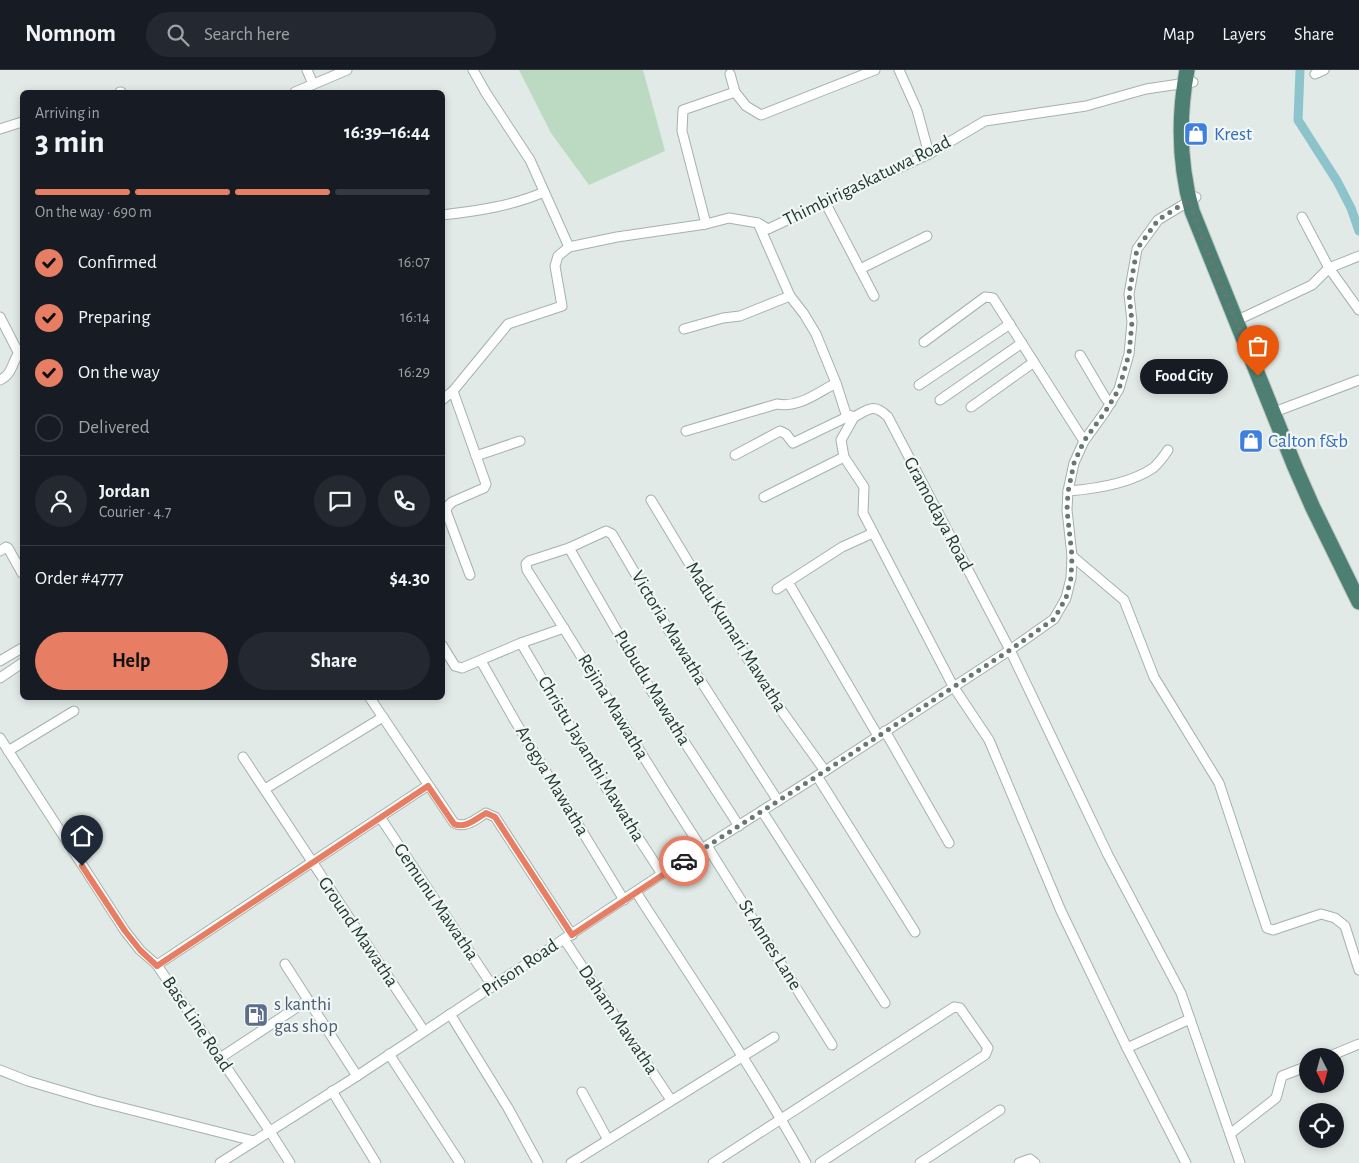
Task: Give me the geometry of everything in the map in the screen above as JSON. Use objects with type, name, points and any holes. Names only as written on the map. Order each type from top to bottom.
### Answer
[{"type":"highway","points":[[1190,76],[1188,132],[1196,222],[1295,467],[1359,602]]},
{"type":"highway","points":[[1193,198],[1242,318],[1277,411],[1318,505],[1359,588]]},
{"type":"street","points":[[307,70],[312,84]]},
{"type":"street","points":[[302,90],[347,70]]},
{"type":"street","points":[[445,398],[453,391],[508,324],[562,306],[555,266],[558,256],[569,247],[530,160],[486,94],[473,70]]},
{"type":"street","points":[[730,74],[735,92],[746,106],[761,115],[876,70]]},
{"type":"street","points":[[899,70],[916,110],[929,154]]},
{"type":"street","name":"Thimbirigaskatuwa Road","points":[[569,247],[617,237],[706,224],[729,218],[758,223],[768,228],[929,154],[985,120],[1086,106],[1190,76]]},
{"type":"street","points":[[706,224],[682,131],[682,110],[735,92]]},
{"type":"street","points":[[0,129],[20,123]]},
{"type":"street","points":[[445,216],[479,211],[529,198],[544,192]]},
{"type":"street","name":"Prison Road","points":[[220,1163],[269,1130],[357,1076],[662,874],[882,734],[1054,619],[1066,598],[1071,578],[1072,556],[1067,510],[1068,492],[1074,463],[1084,441],[1119,389],[1129,354],[1132,322],[1129,294],[1137,249],[1158,220],[1193,198]]},
{"type":"street","points":[[825,202],[874,296]]},
{"type":"street","points":[[1302,217],[1329,268],[1359,310]]},
{"type":"street","points":[[758,223],[790,296],[816,334],[836,383],[846,414],[851,417],[841,440],[844,457],[864,487],[863,513],[953,686],[989,740],[1061,911],[1127,1048],[1186,1163]]},
{"type":"street","points":[[860,270],[928,236]]},
{"type":"street","points":[[1242,318],[1312,285],[1329,268],[1359,256]]},
{"type":"street","points":[[684,330],[723,318],[740,316],[790,296]]},
{"type":"street","points":[[924,342],[985,297],[994,298],[1084,441]]},
{"type":"street","points":[[0,316],[20,351],[11,372],[0,380]]},
{"type":"street","points":[[919,385],[1010,324]]},
{"type":"street","points":[[940,400],[1022,343]]},
{"type":"street","points":[[1080,355],[1110,403]]},
{"type":"street","points":[[971,407],[1034,362]]},
{"type":"street","points":[[1277,411],[1359,380]]},
{"type":"street","points":[[686,431],[777,404],[787,406],[798,403],[836,383]]},
{"type":"street","points":[[453,391],[486,484],[484,488],[452,502],[446,511],[470,575]]},
{"type":"street","name":"Gramodaya Road","points":[[735,455],[780,431],[786,434],[793,443],[872,408],[880,409],[888,417],[1010,650]]},
{"type":"street","points":[[476,456],[520,441]]},
{"type":"street","points":[[1068,492],[1092,489],[1141,474],[1155,467],[1168,450]]},
{"type":"street","points":[[764,497],[844,457]]},
{"type":"street","name":"Madu Kumari Mawatha","points":[[650,500],[738,644],[821,773],[914,932]]},
{"type":"street","name":"Victoria Mawatha","points":[[526,564],[529,561],[569,548],[606,531],[612,534],[672,636],[740,744],[778,800]]},
{"type":"street","points":[[777,589],[842,547],[873,533]]},
{"type":"street","points":[[0,551],[6,547],[8,548],[20,569]]},
{"type":"street","name":"Pubudu Mawatha","points":[[569,548],[654,696],[738,826]]},
{"type":"street","points":[[1072,556],[1124,600],[1154,677],[1218,783],[1267,928],[1273,930],[1321,914],[1335,918],[1345,926],[1359,970]]},
{"type":"street","name":"Rejina Mawatha","points":[[526,564],[527,570],[663,790],[705,848]]},
{"type":"street","points":[[788,582],[949,843]]},
{"type":"street","points":[[445,650],[455,666],[462,668],[521,643],[564,628]]},
{"type":"street","name":"Christu Jayanthi Mawatha","points":[[521,643],[612,796],[662,874]]},
{"type":"street","points":[[0,661],[20,649]]},
{"type":"street","points":[[1010,650],[1108,855],[1181,993],[1240,1163]]},
{"type":"street","name":"Arogya Mawatha","points":[[481,661],[515,721],[624,900]]},
{"type":"street","points":[[0,678],[20,664]]},
{"type":"street","points":[[157,966],[428,786],[371,700]]},
{"type":"street","points":[[8,751],[74,712]]},
{"type":"street","points":[[265,789],[383,717]]},
{"type":"street","name":"Base Line Road","points":[[0,738],[125,931],[140,950],[157,966],[290,1163]]},
{"type":"street","name":"Ground Mawatha","points":[[243,757],[424,1032]]},
{"type":"street","name":"Daham Mawatha","points":[[428,786],[454,824],[459,826],[467,825],[486,813],[495,817],[671,1100]]},
{"type":"street","points":[[762,811],[885,1003]]},
{"type":"street","name":"Gemunu Mawatha","points":[[380,817],[493,987]]},
{"type":"street","name":"St Annes Lane","points":[[705,848],[832,1045]]},
{"type":"street","points":[[636,892],[742,1055],[806,1163]]},
{"type":"street","points":[[285,964],[357,1076]]},
{"type":"street","points":[[220,1058],[308,1000]]},
{"type":"street","points":[[713,1163],[954,1007],[960,1008],[988,1048],[985,1056],[820,1163]]},
{"type":"street","points":[[450,1014],[508,1108],[538,1163]]},
{"type":"street","points":[[1127,1048],[1190,1019]]},
{"type":"street","points":[[571,1163],[742,1055],[774,1037]]},
{"type":"street","points":[[1344,1050],[1359,1044]]},
{"type":"street","points":[[389,1054],[460,1163]]},
{"type":"street","points":[[1230,1134],[1276,1098],[1282,1076],[1299,1069]]},
{"type":"street","points":[[0,1070],[28,1081],[96,1101],[254,1140]]},
{"type":"street","points":[[332,1091],[376,1163]]},
{"type":"street","points":[[582,1092],[608,1140]]},
{"type":"street","points":[[920,1163],[1000,1110]]},
{"type":"street","points":[[1019,1163],[1030,1159],[1035,1163]]},
{"type":"green space","points":[[519,70],[643,70],[665,151],[589,185],[551,133]]},
{"type":"waterway","points":[[1300,70],[1298,120],[1337,181],[1351,208],[1359,231]]},
{"type":"way so far","points":[[684,861],[1010,650],[1054,619],[1066,598],[1071,578],[1072,556],[1067,510],[1070,477],[1084,441],[1119,389],[1126,368],[1132,322],[1129,294],[1137,249],[1158,220],[1189,200],[1196,222],[1258,376]]},
{"type":"place","name":"Krest","points":[[1196,134]]},
{"type":"place","name":"Food City","points":[[1258,376]]},
{"type":"place","name":"Calton f&b","points":[[1251,441]]},
{"type":"place","name":"s kanthi gas shop","points":[[256,1015]]},
{"type":"route","points":[[82,866],[125,931],[140,950],[157,966],[428,786],[454,824],[459,826],[467,825],[486,813],[495,817],[572,935],[684,861]]}]
